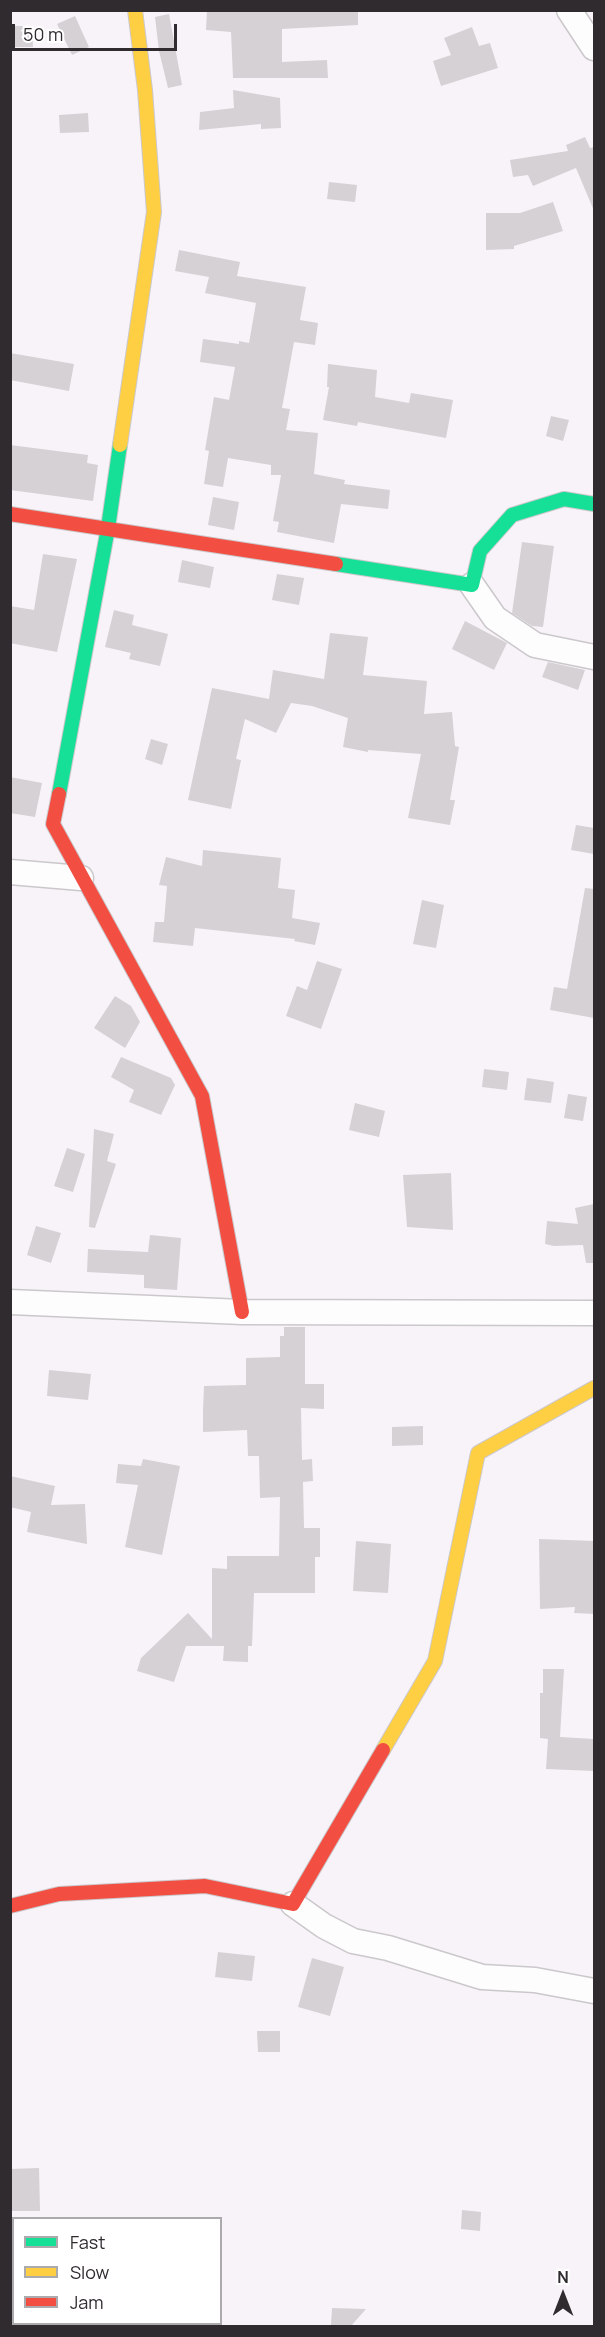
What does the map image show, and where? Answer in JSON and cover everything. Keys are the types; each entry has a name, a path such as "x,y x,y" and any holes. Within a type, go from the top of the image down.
{"street":[{"path":"135,10 145,90 154,212 108,528 53,824 202,1096 242,1312"},
{"path":"569,10 594,48"},
{"path":"472,585 480,551 512,515 564,499 594,504"},
{"path":"10,513 472,585 495,618 535,645 594,657"},
{"path":"10,872 81,878"},
{"path":"10,1302 242,1312 594,1313"},
{"path":"293,1904 435,1661 478,1453 594,1388"},
{"path":"10,1906 59,1894 205,1886 293,1904 324,1926 352,1941 388,1948 482,1977 535,1980 594,1991"}],"building":[{"path":"207,10 358,10 358,25 282,29 282,62 327,60 328,78 233,78 231,32 206,30"},
{"path":"169,14 182,85 168,88 159,51 155,17"},
{"path":"75,16 89,47 72,55 57,24"},
{"path":"11,26 32,26 33,47 12,47"},
{"path":"472,27 479,46 490,43 498,68 441,86 433,61 451,55 444,38"},
{"path":"233,90 280,98 281,128 261,129 261,124 199,130 200,112 234,108"},
{"path":"88,113 89,132 60,133 59,115"},
{"path":"585,137 590,148 594,147 594,211 576,168 533,186 528,175 513,177 510,160 568,151 566,145"},
{"path":"329,182 357,185 355,202 327,199"},
{"path":"553,202 563,231 514,246 514,249 486,250 486,213 520,213"},
{"path":"179,250 240,262 237,276 306,287 300,320 318,323 315,345 294,342 282,408 290,409 286,430 318,433 314,474 345,480 344,484 390,490 388,509 341,504 334,543 277,532 279,522 273,521 281,475 271,475 271,465 228,458 223,487 204,484 209,451 205,450 214,397 229,400 235,367 200,362 203,339 239,344 239,341 249,343 256,303 205,293 209,277 175,271"},
{"path":"10,353 74,364 69,391 10,380"},
{"path":"328,364 377,370 375,397 409,403 411,393 453,400 446,438 358,422 357,426 323,420 329,387 327,387"},
{"path":"551,416 569,420 563,441 546,436"},
{"path":"10,445 88,455 87,463 98,465 93,501 10,490"},
{"path":"213,497 239,502 234,530 208,525"},
{"path":"522,542 554,546 543,627 532,626 512,613"},
{"path":"43,554 77,559 57,652 10,643 10,606 34,610"},
{"path":"182,560 214,567 210,588 178,582"},
{"path":"277,574 304,578 299,605 272,600"},
{"path":"114,610 134,615 132,625 168,634 160,666 129,659 131,653 105,647"},
{"path":"465,621 507,643 494,670 452,649"},
{"path":"330,633 368,637 363,675 427,681 424,714 452,712 455,746 459,747 450,800 455,800 450,825 408,818 421,754 368,750 368,752 343,747 348,718 312,706 291,703 276,733 245,719 236,759 241,760 231,809 188,800 212,688 269,699 273,670 324,679"},
{"path":"548,662 585,670 578,690 542,677"},
{"path":"151,739 168,744 162,765 145,759"},
{"path":"10,777 42,783 35,817 10,813"},
{"path":"576,825 594,828 594,854 571,850"},
{"path":"203,850 281,858 278,888 295,890 292,918 320,923 315,945 294,941 295,939 195,928 193,946 153,942 155,922 164,922 167,886 159,885 166,857 202,866"},
{"path":"585,888 594,889 594,1018 550,1010 554,987 567,989"},
{"path":"422,900 444,905 436,948 413,944"},
{"path":"317,961 342,969 321,1029 286,1016 297,986 307,990"},
{"path":"115,996 131,1006 140,1022 125,1048 94,1028"},
{"path":"121,1057 171,1078 175,1085 161,1115 129,1102 134,1090 111,1077"},
{"path":"484,1069 509,1072 507,1090 482,1087"},
{"path":"527,1078 554,1082 551,1103 524,1100"},
{"path":"568,1094 587,1097 583,1121 564,1118"},
{"path":"355,1103 385,1111 379,1137 349,1130"},
{"path":"94,1129 114,1134 107,1161 116,1164 95,1228 89,1227"},
{"path":"67,1148 85,1154 73,1192 54,1186"},
{"path":"451,1173 453,1230 407,1227 403,1175"},
{"path":"594,1204 594,1263 586,1263 583,1245 545,1244 547,1221 578,1224 575,1208"},
{"path":"36,1226 61,1233 51,1263 27,1255"},
{"path":"150,1235 181,1238 177,1290 144,1288 144,1275 87,1272 88,1249 148,1252"},
{"path":"284,1327 305,1327 305,1384 324,1384 324,1409 301,1408 302,1460 312,1459 313,1481 303,1482 304,1528 320,1528 320,1557 315,1557 315,1593 254,1593 252,1646 248,1646 248,1662 223,1661 224,1646 186,1646 174,1682 137,1671 141,1658 188,1613 212,1639 212,1568 227,1569 227,1556 279,1556 280,1497 260,1498 259,1456 248,1456 247,1430 203,1432 203,1410 204,1386 246,1385 246,1358 280,1357 280,1336 284,1336"},
{"path":"49,1370 91,1374 88,1400 47,1396"},
{"path":"423,1426 423,1445 392,1446 392,1427"},
{"path":"143,1459 180,1466 162,1555 125,1547 138,1485 116,1483 118,1464 141,1466"},
{"path":"10,1476 55,1486 51,1505 85,1504 87,1544 27,1532 31,1512 10,1507"},
{"path":"539,1539 594,1541 594,1614 574,1613 575,1607 540,1609"},
{"path":"356,1541 391,1544 388,1593 353,1591"},
{"path":"543,1669 564,1669 560,1737 594,1739 594,1771 546,1769 548,1739 540,1738 540,1693 543,1693"},
{"path":"218,1952 255,1956 252,1981 215,1977"},
{"path":"312,1958 344,1967 330,2016 298,2007"},
{"path":"257,2031 280,2031 280,2052 258,2052"},
{"path":"39,2168 40,2211 10,2211 10,2169"},
{"path":"462,2210 481,2212 480,2231 461,2229"},
{"path":"332,2308 366,2309 351,2326 331,2325"}],"traffic: fast":[{"path":"59,794 108,528 120,445"},
{"path":"336,564 472,585 480,551 512,515 564,499 594,504"}],"traffic: slow":[{"path":"120,445 154,212 145,90 135,10"},
{"path":"383,1750 435,1661 478,1453 594,1388"}],"traffic: jam":[{"path":"10,514 336,564"},
{"path":"59,794 53,824 202,1096 242,1312"},
{"path":"10,1906 59,1894 205,1886 293,1904 383,1750"}]}
